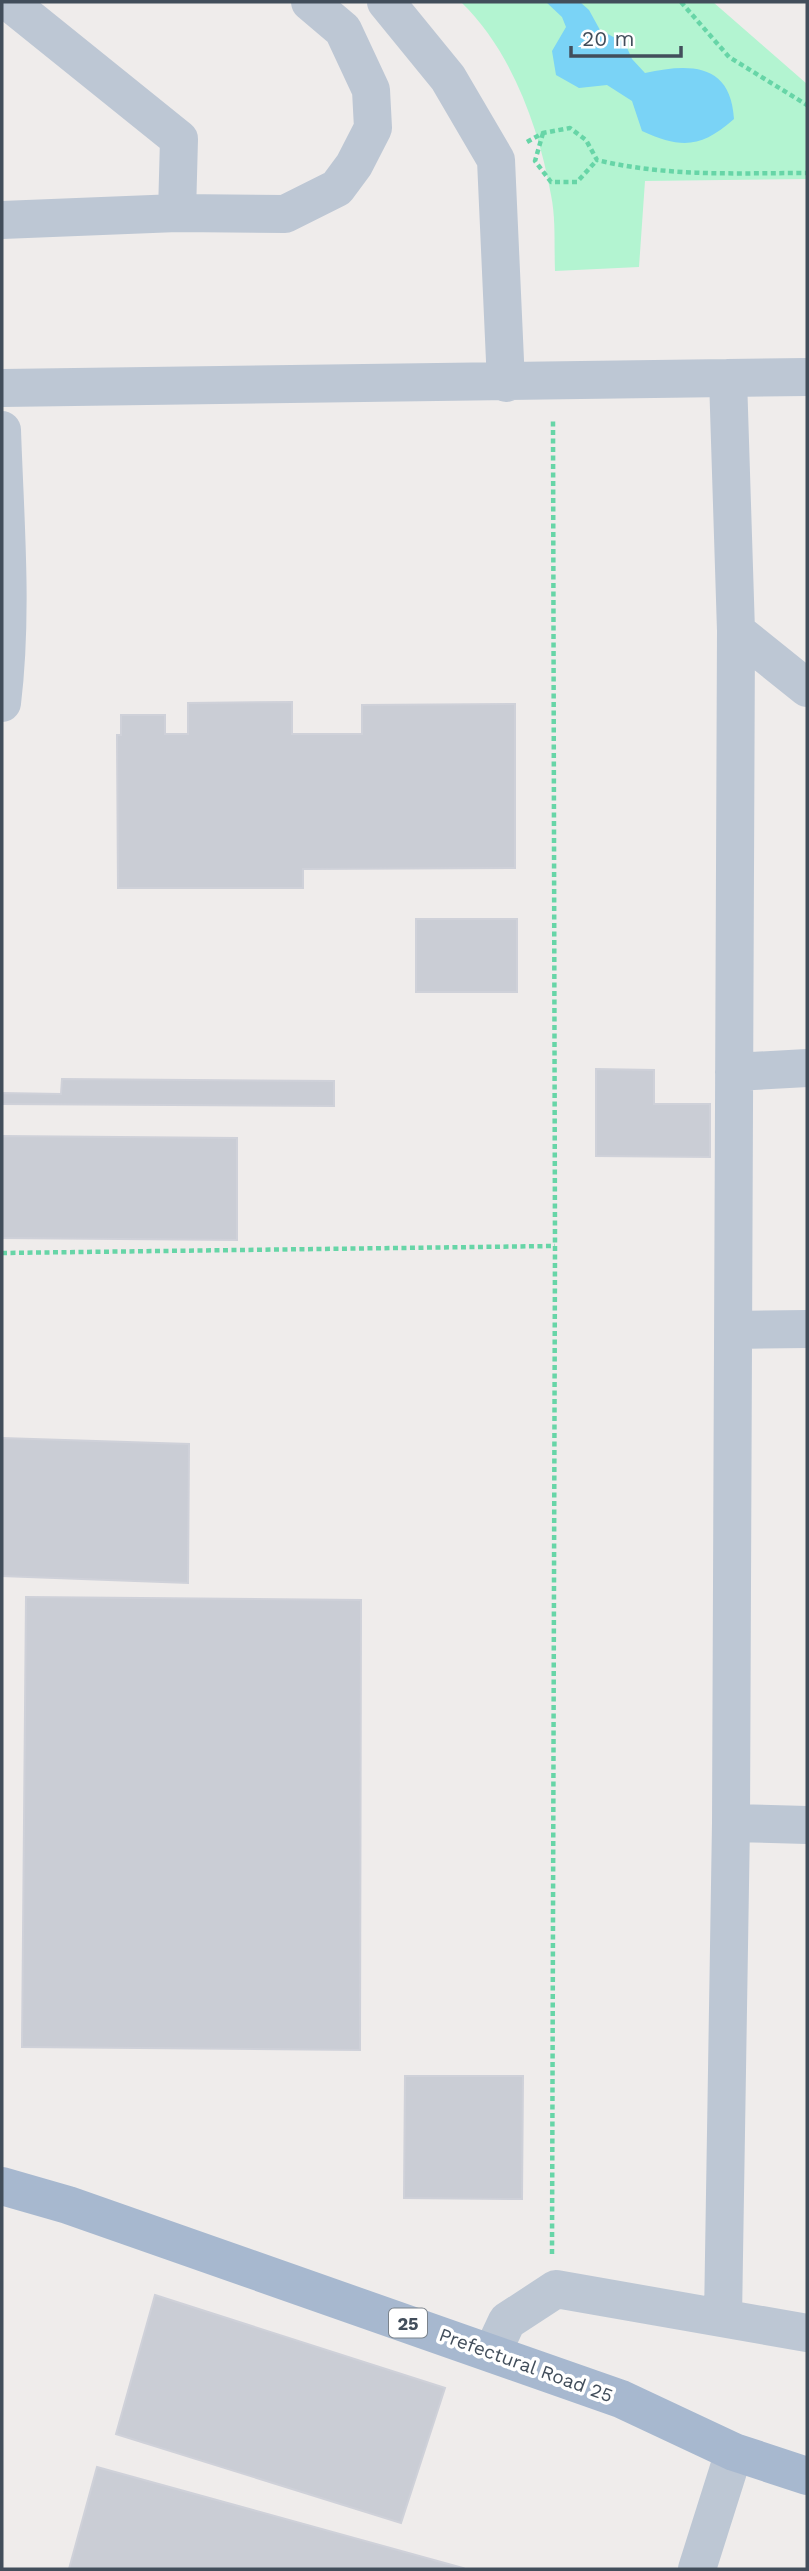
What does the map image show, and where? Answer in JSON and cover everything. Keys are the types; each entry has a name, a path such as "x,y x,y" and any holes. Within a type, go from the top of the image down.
{"main road":[{"name":"Prefectural Road 25","path":"2,2186 68,2205 621,2399 734,2452 807,2476"}],"street":[{"path":"9,2 179,139 177,213"},
{"path":"2,219 177,213 285,214 337,188 355,165 373,128 370,90 344,30 310,2"},
{"path":"386,2 448,79 496,160 506,383"},
{"path":"2,388 554,383 807,377"},
{"path":"723,2318 732,1823 736,631 729,378"},
{"path":"2,430 5,657 2,703"},
{"path":"736,631 807,688"},
{"path":"734,1072 807,1068"},
{"path":"733,1329 807,1329"},
{"path":"732,1823 807,1825"},
{"path":"492,2353 507,2321 556,2289 807,2333"},
{"path":"697,2569 734,2452"}],"path":[{"path":"681,2 729,57 807,105"},
{"path":"496,160 543,133 570,128 586,140 597,160"},
{"path":"543,133 535,161 551,182 577,182 597,160"},
{"path":"597,160 665,173 807,173"},
{"path":"554,383 555,1246 551,2249 556,2289"},
{"path":"2,1253 555,1246"}],"green space":[{"path":"461,2 713,2 807,84 807,179 645,181 639,267 555,271 553,204 546,169 530,117 508,66 479,21"}],"water":[{"path":"546,2 580,2 589,10 600,30 625,43 632,59 645,73 692,68 716,77 725,87 731,101 734,119 711,136 691,143 669,141 642,131 632,101 607,85 579,88 556,75 552,51 566,27 562,17"}],"building":[{"path":"292,702 292,734 362,734 362,705 515,704 515,868 303,869 303,888 118,888 117,735 121,735 121,715 165,715 165,734 188,734 188,703"},
{"path":"416,919 517,919 517,992 416,992"},
{"path":"596,1069 654,1070 654,1104 710,1104 710,1157 596,1156"},
{"path":"62,1079 334,1081 334,1106 2,1104 2,1093 61,1094"},
{"path":"2,1136 237,1138 237,1240 2,1238"},
{"path":"2,1438 189,1444 188,1583 2,1576"},
{"path":"26,1597 361,1600 360,2050 22,2047"},
{"path":"405,2076 523,2076 522,2199 404,2198"},
{"path":"155,2295 445,2388 401,2523 116,2434"},
{"path":"97,2467 463,2568 69,2569"}]}
